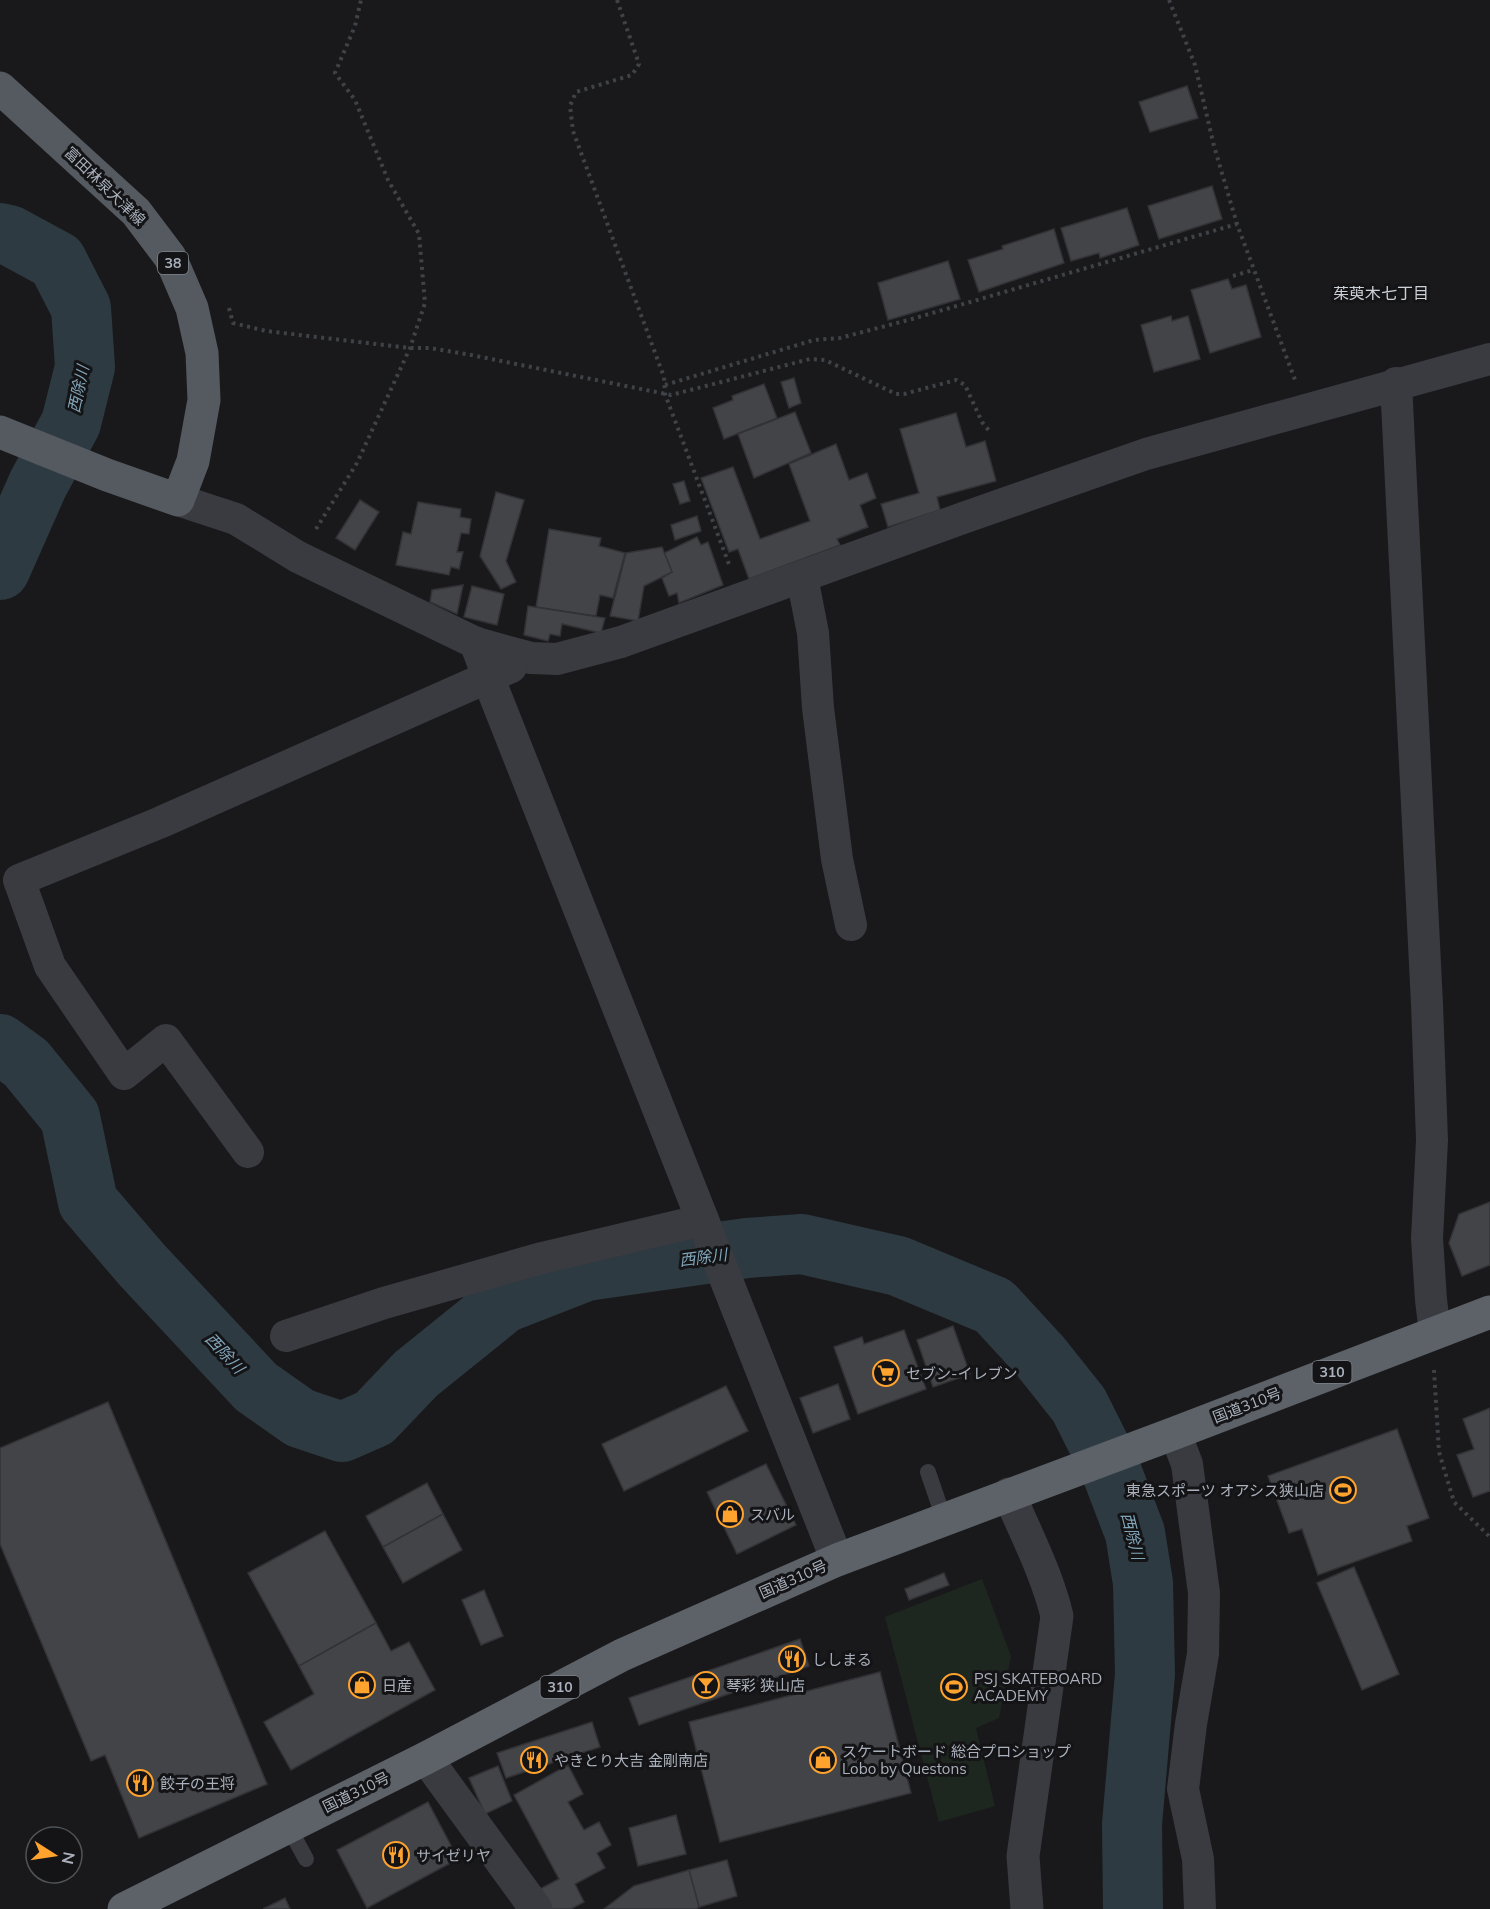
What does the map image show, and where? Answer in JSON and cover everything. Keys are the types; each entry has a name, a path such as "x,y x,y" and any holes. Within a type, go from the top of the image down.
{"highway":[{"name":"国道310号","path":"124,1909 426,1758 622,1655 837,1560 1490,1312"}],"main road":[{"name":"富田林泉大津線","path":"0,88 136,212 170,257 192,308 202,353 204,400 193,461 178,500"},
{"path":"4,433 107,476 178,500"}],"street":[{"path":"178,500 236,519 298,557 476,643 531,658 557,659 621,642 1146,454 1396,383 1490,359"},
{"path":"1396,383 1427,1004 1432,1140 1427,1238 1435,1333"},
{"path":"802,577 813,633 818,708 837,860 851,925"},
{"path":"476,643 837,1560"},
{"path":"248,1152 166,1040 124,1074 50,966 20,880 159,823 531,658"},
{"path":"286,1336 384,1303 542,1258 705,1225"},
{"path":"1167,1436 1187,1464 1203,1593 1203,1654 1183,1790 1198,1858 1200,1909"},
{"path":"1009,1494 1040,1565 1057,1616 1023,1856 1027,1909"},
{"path":"426,1758 536,1909"}],"lane":[{"path":"928,1472 944,1519"},
{"path":"288,1826 306,1859"}],"path":[{"path":"298,557 357,463 410,348 425,303 419,234 388,180 354,100 334,73 355,26 361,0"},
{"path":"617,0 639,64 632,75 576,92 570,106 573,131 664,377 665,394 742,599"},
{"path":"1169,0 1195,65 1214,146 1237,224 1306,408"},
{"path":"665,385 814,340 840,338 912,320 1237,224"},
{"path":"1233,276 1253,270"},
{"path":"410,348 430,348 466,354 671,395 818,358 896,393 903,394 950,381 960,382 965,385 982,422 991,433"},
{"path":"1435,1333 1434,1373 1439,1452 1454,1502 1490,1537"}],"shaded area":[{"name":"PSJ SKATEBOARD ACADEMY","path":"982,1579 1011,1656 999,1718 976,1728 995,1806 939,1822 885,1617"}],"building":[{"path":"1187,86 1198,118 1150,132 1139,102"},
{"path":"1212,186 1222,219 1159,239 1148,206"},
{"path":"1127,208 1139,245 1100,258 1099,253 1071,261 1061,228"},
{"path":"1054,229 1064,263 979,292 968,260"},
{"path":"948,261 960,299 888,320 878,283"},
{"path":"1228,279 1232,289 1246,285 1261,337 1210,353 1191,290"},
{"path":"1171,316 1172,321 1188,316 1200,359 1154,372 1141,325"},
{"path":"794,378 801,403 789,408 781,382"},
{"path":"764,384 777,418 724,439 713,408 733,400 732,396"},
{"path":"795,412 811,453 754,478 738,434"},
{"path":"956,413 966,447 985,441 996,481 937,497 940,510 888,527 881,504 919,493 900,429"},
{"path":"836,444 849,480 867,473 876,498 860,505 868,527 837,539 840,545 749,579 738,549 729,552 701,478 733,467 760,539 810,521 789,464"},
{"path":"684,481 690,501 680,504 673,484"},
{"path":"496,492 524,500 506,561 516,582 501,589 480,556"},
{"path":"360,500 379,512 355,550 336,538"},
{"path":"418,502 461,509 460,517 471,519 469,534 461,533 457,552 463,552 459,569 451,567 449,575 396,565 403,532 411,534"},
{"path":"697,516 701,531 675,540 671,525"},
{"path":"549,529 601,538 599,546 625,553 613,598 600,595 596,616 536,607"},
{"path":"697,537 701,545 708,542 723,585 679,603 677,593 669,596 662,578 672,572 664,553"},
{"path":"662,547 672,572 644,586 638,621 610,616 626,553"},
{"path":"463,585 457,614 430,602 432,590"},
{"path":"472,586 504,594 497,625 464,617"},
{"path":"528,606 605,618 601,633 562,624 560,636 550,634 548,641 524,635"},
{"path":"1490,1202 1490,1265 1462,1276 1449,1243 1459,1214"},
{"path":"953,1326 970,1374 933,1387 917,1340"},
{"path":"904,1330 926,1389 858,1414 834,1347 862,1337 864,1344"},
{"path":"838,1384 850,1419 813,1433 800,1398"},
{"path":"726,1386 748,1431 624,1491 602,1444"},
{"path":"108,1402 267,1784 139,1838 105,1755 91,1761 0,1544 0,1448"},
{"path":"1490,1408 1490,1491 1473,1497 1457,1455 1474,1449 1463,1419"},
{"path":"1397,1429 1429,1518 1407,1526 1412,1541 1318,1575 1302,1529 1289,1533 1268,1476"},
{"path":"766,1464 796,1525 737,1554 707,1492"},
{"path":"427,1483 443,1514 383,1547 366,1516"},
{"path":"443,1514 462,1550 403,1583 383,1547"},
{"path":"325,1531 376,1623 299,1666 248,1573"},
{"path":"1354,1567 1399,1674 1362,1690 1317,1583"},
{"path":"944,1573 949,1585 909,1600 905,1589"},
{"path":"484,1590 503,1636 481,1645 462,1600"},
{"path":"376,1623 391,1651 409,1642 435,1690 291,1770 264,1722 314,1694 299,1666"},
{"path":"800,1639 809,1666 639,1725 629,1698"},
{"path":"880,1672 911,1793 720,1842 689,1722"},
{"path":"592,1722 600,1747 506,1778 497,1753"},
{"path":"568,1765 583,1794 568,1802 584,1830 599,1822 611,1845 597,1853 605,1868 575,1884 584,1902 571,1909 550,1909 540,1889 559,1879 514,1795"},
{"path":"498,1766 512,1801 485,1814 469,1778"},
{"path":"428,1802 458,1859 367,1908 337,1850"},
{"path":"676,1815 686,1854 638,1866 629,1828"},
{"path":"727,1860 737,1896 699,1907 689,1870"},
{"path":"689,1870 699,1907 696,1909 604,1909 634,1886"},
{"path":"285,1898 290,1909 263,1909"}],"waterway":[{"name":"西除川","path":"0,233 9,235 57,261 81,308 85,367 71,423 38,484 0,570"},
{"name":"西除川","path":"0,1044 26,1063 70,1117 88,1202 142,1265 256,1387 300,1418 342,1432 374,1418 416,1374 504,1303 586,1271 747,1248 802,1244 898,1266 994,1306 1040,1356 1079,1405 1109,1465 1135,1533 1143,1583 1145,1674 1132,1824 1133,1909"}],"place":[{"name":"セブン-イレブン","path":"886,1373"},
{"name":"東急スポーツ オアシス狭山店","path":"1343,1490"},
{"name":"スバル","path":"730,1514"},
{"name":"ししまる","path":"792,1659"},
{"name":"日産","path":"362,1685"},
{"name":"琴彩 狭山店","path":"706,1685"},
{"name":"PSJ SKATEBOARD ACADEMY","path":"954,1687"},
{"name":"やきとり大吉 金剛南店","path":"534,1760"},
{"name":"スケートボード 総合プロショップ Lobo by Questons","path":"823,1760"},
{"name":"餃子の王将","path":"140,1783"},
{"name":"サイゼリヤ","path":"396,1855"}],"district":[{"name":"茱萸木七丁目","path":"1381,293"}]}
